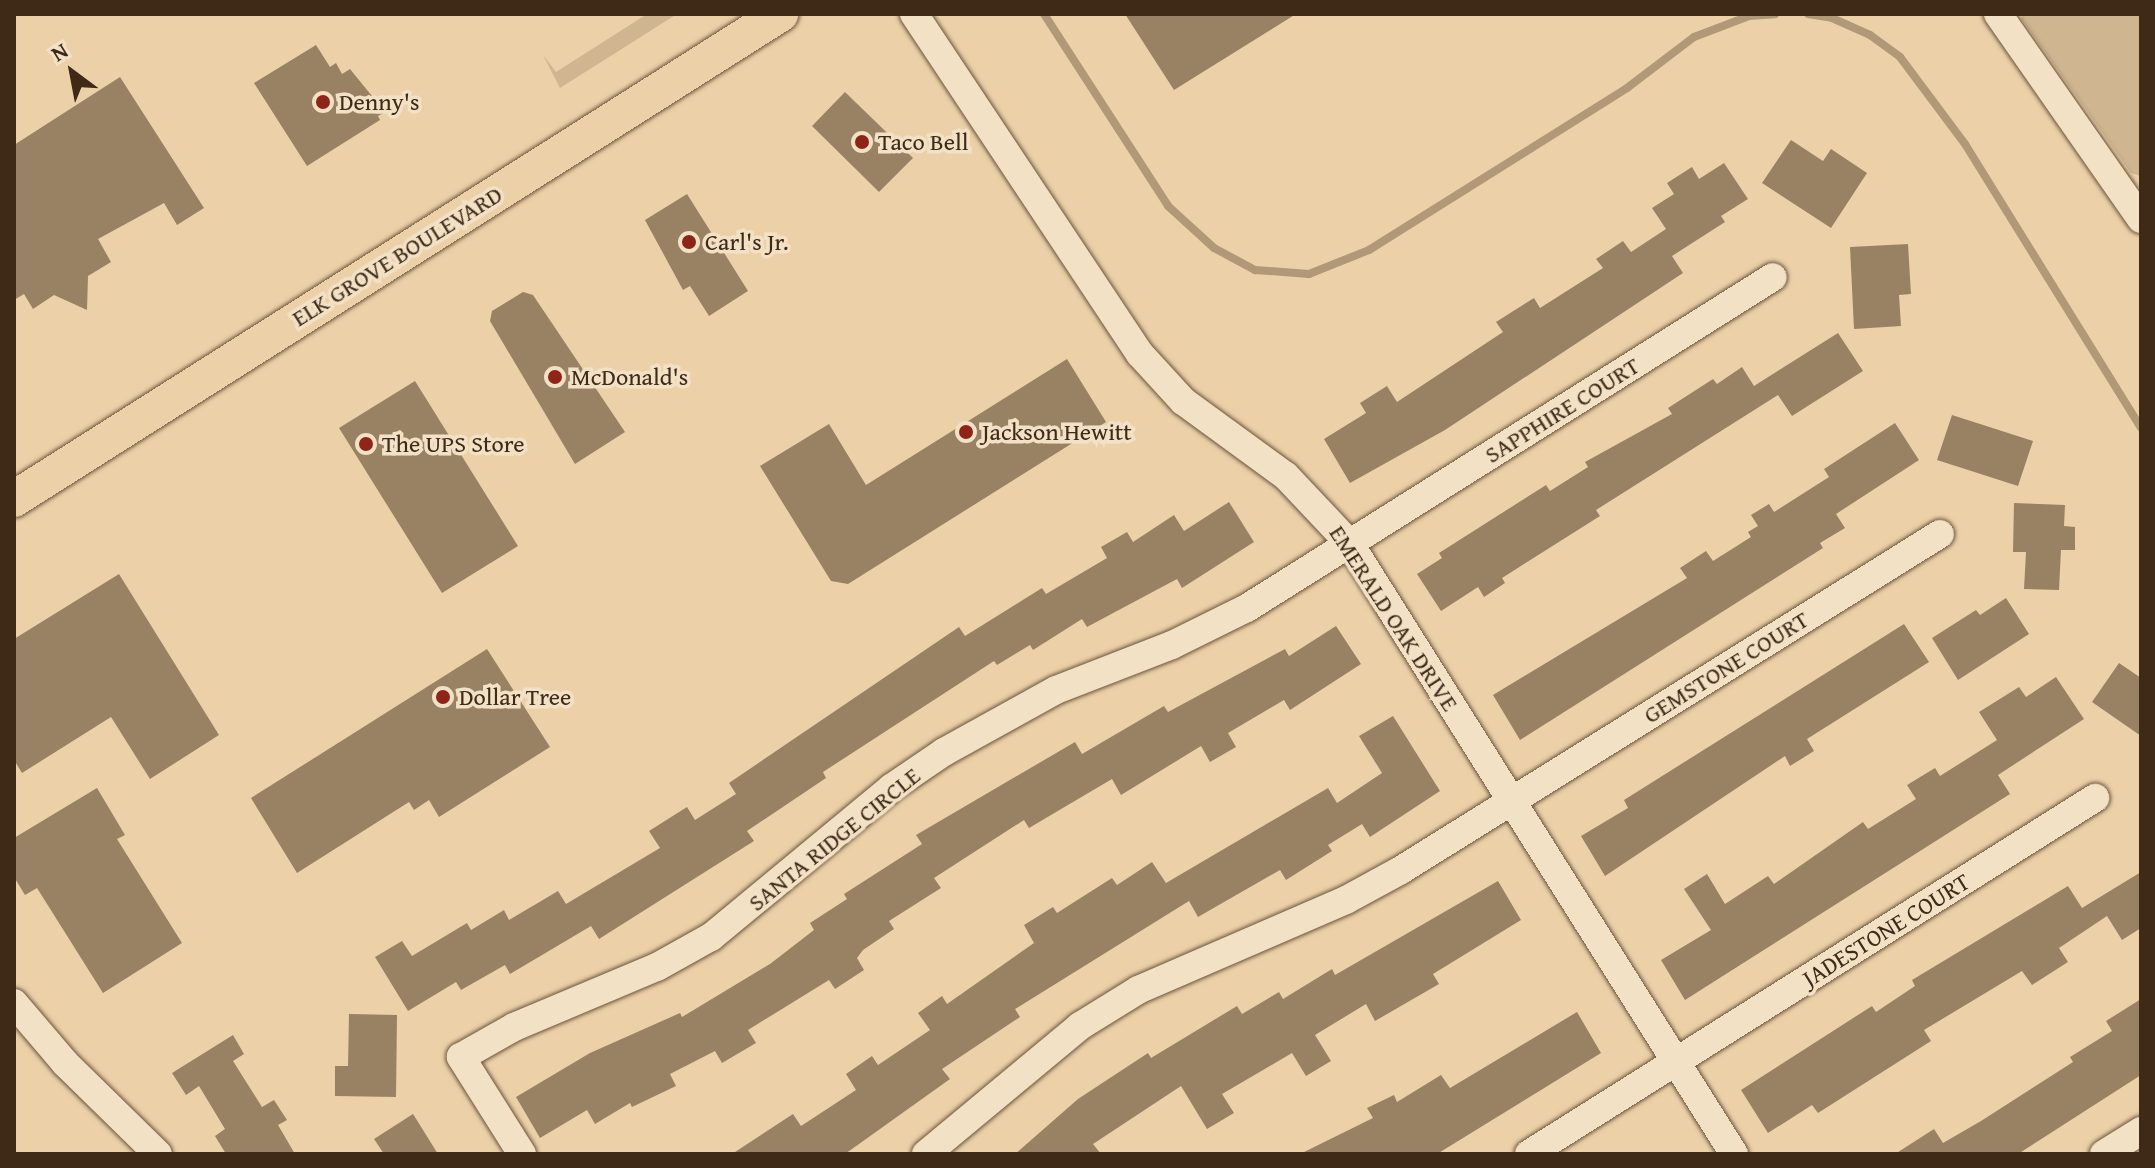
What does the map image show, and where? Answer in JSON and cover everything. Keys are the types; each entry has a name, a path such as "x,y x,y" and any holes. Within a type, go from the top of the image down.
{"main road":[{"name":"ELK GROVE BOULEVARD","path":"14,499 780,14"}],"street":[{"name":"EMERALD OAK DRIVE","path":"914,14 1140,354 1183,401 1286,476 1350,544 1734,1154"},
{"path":"1998,14 2141,219"},
{"name":"SAPPHIRE COURT","path":"1350,544 1773,277"},
{"name":"GEMSTONE COURT","path":"1513,801 1940,534"},
{"name":"SANTA RIDGE CIRCLE","path":"522,1154 461,1057 514,1027 657,967 711,937 891,788 999,719 1223,621 1350,544"},
{"name":"JADESTONE COURT","path":"1529,1154 2095,798"},
{"path":"926,1154 1080,1026 1138,990 1346,900 1513,801"},
{"path":"14,1003 65,1063 158,1154"},
{"path":"2104,1154 2141,1131"}],"shaded area":[{"path":"647,14 677,14 560,88 543,55 556,72"},
{"path":"2024,14 2141,14 2141,176 2131,173 2021,18"}],"building":[{"path":"1125,14 1296,14 1174,90"},
{"name":"Denny's","path":"316,45 330,67 336,63 342,74 350,69 385,112 378,116 380,120 307,166 254,83"},
{"path":"120,77 204,208 177,225 164,203 98,239 111,262 88,276 87,310 54,295 33,309 24,294 14,300 14,145"},
{"name":"Taco Bell","path":"845,92 913,158 879,192 812,126"},
{"path":"1791,140 1823,161 1831,149 1867,173 1831,228 1762,183"},
{"path":"1724,163 1748,199 1721,216 1725,222 1672,256 1683,273 1445,430 1350,483 1324,439 1366,413 1360,403 1387,386 1397,402 1503,332 1496,322 1534,298 1540,308 1603,268 1596,259 1623,241 1631,252 1666,229 1652,208 1674,194 1667,183 1692,167 1699,179"},
{"name":"Carl's Jr.","path":"687,194 748,291 709,316 690,286 683,290 645,220"},
{"path":"1908,244 1911,294 1899,295 1901,326 1854,329 1850,247"},
{"name":"McDonald's","path":"523,292 533,295 625,432 575,464 490,321 492,311"},
{"path":"1838,333 1863,371 1792,416 1778,395 1596,510 1600,516 1502,578 1505,583 1484,597 1478,587 1441,611 1417,574 1442,558 1439,553 1546,485 1550,491 1588,467 1585,462 1672,414 1668,408 1713,379 1717,384 1742,367 1754,386"},
{"path":"1067,359 1106,422 848,584 831,581 760,466 829,424 866,485"},
{"path":"415,381 518,546 442,593 339,428"},
{"path":"1952,415 2033,441 2018,486 1937,460"},
{"path":"1895,423 1919,460 1836,514 1845,528 1820,543 1823,548 1520,740 1493,695 1687,578 1680,568 1706,551 1713,561 1751,537 1748,532 1758,526 1751,515 1769,504 1774,512 1829,477 1824,469"},
{"path":"1229,502 1254,542 1182,588 1177,579 1087,627 1082,619 1033,650 1030,645 997,665 994,661 823,772 826,778 747,831 754,841 599,939 591,926 510,974 505,965 461,990 456,982 408,1011 375,957 402,941 412,956 467,923 471,930 504,910 509,920 558,891 566,904 660,848 649,831 687,807 695,820 736,794 729,783 959,627 965,636 1042,588 1046,594 1107,558 1101,547 1127,532 1133,542 1174,515 1184,531"},
{"path":"2014,503 2065,505 2064,526 2075,527 2075,550 2061,550 2059,590 2024,589 2026,552 2013,552"},
{"path":"119,574 219,735 150,779 111,717 22,773 14,760 14,639"},
{"path":"2006,598 2029,634 1958,680 1932,638 1976,610 1980,615"},
{"path":"1904,624 1929,662 1807,739 1814,751 1790,766 1785,756 1605,876 1581,836 1628,808 1624,800"},
{"path":"1336,626 1361,664 1290,710 1284,700 1228,733 1236,747 1210,762 1201,746 1121,795 1112,779 1029,828 1024,820 934,878 941,888 889,921 894,929 863,950 857,958 864,970 835,989 829,980 748,1030 756,1043 722,1063 715,1051 670,1074 676,1086 632,1107 630,1103 595,1124 587,1110 540,1138 516,1097 590,1053 680,1013 682,1017 770,964 814,930 810,923 847,899 844,894 922,844 916,835 1075,742 1082,754 1164,706 1168,712 1285,649 1289,656"},
{"path":"487,649 550,747 439,817 429,800 414,810 409,802 297,873 251,798"},
{"path":"2119,663 2141,678 2141,736 2092,702"},
{"path":"2056,677 2084,719 1998,775 2010,794 1685,1000 1661,960 1711,930 1684,889 1707,874 1725,904 1768,876 1774,884 1863,822 1868,829 1916,799 1907,785 1935,768 1940,776 1997,740 1979,712 2019,687 2026,697"},
{"path":"1393,716 1440,791 1370,837 1362,824 1328,845 1332,851 1286,880 1280,870 1198,917 1189,901 1015,1009 1020,1017 942,1069 950,1079 845,1154 732,1154 793,1114 801,1126 856,1090 846,1074 872,1056 878,1065 930,1030 918,1013 942,996 947,1004 1034,943 1024,925 1053,907 1057,913 1112,878 1117,885 1152,862 1166,883 1328,788 1337,803 1382,773 1359,736"},
{"path":"97,788 125,835 117,839 182,943 103,993 37,888 25,895 14,877 14,838"},
{"path":"2141,872 2141,928 2122,940 2107,916 2059,948 2068,962 2032,985 2022,971 1924,1030 1931,1041 1818,1113 1812,1105 1768,1133 1741,1090 1872,1006 1876,1012 1915,986 1912,980 2068,886 2082,908"},
{"path":"1498,881 1521,920 1433,974 1439,984 1375,1021 1366,1004 1315,1035 1331,1061 1306,1076 1292,1053 1222,1094 1234,1113 1207,1129 1181,1086 1093,1144 1101,1154 1015,1154 1078,1099 1148,1053 1151,1058 1237,1006 1242,1014 1279,992 1283,999 1332,969 1335,975"},
{"path":"2141,999 2141,1075 2018,1154 1895,1154 1934,1129 1943,1143 1981,1121 2073,1062 2070,1057 2112,1031 2106,1021"},
{"path":"1577,1012 1601,1053 1437,1154 1300,1154 1373,1118 1367,1108 1394,1095 1397,1102 1441,1075 1450,1088"},
{"path":"349,1014 397,1015 396,1097 335,1096 335,1066 348,1066"},
{"path":"233,1035 244,1054 233,1061 262,1107 274,1100 287,1120 278,1125 295,1154 226,1154 215,1136 225,1129 199,1086 186,1095 172,1073"},
{"path":"413,1114 438,1154 384,1154 374,1139"}],"waterway":[{"path":"1044,14 1168,206 1214,248 1255,270 1309,274 1369,250 1627,88 1694,37 1749,16 1775,14"},
{"path":"1808,14 1832,18 1870,35 1900,57 1965,144 2141,428"}],"place":[{"name":"Denny's","path":"323,102"},
{"name":"Taco Bell","path":"862,142"},
{"name":"Carl's Jr.","path":"689,242"},
{"name":"McDonald's","path":"555,377"},
{"name":"Jackson Hewitt","path":"966,432"},
{"name":"The UPS Store","path":"366,444"},
{"name":"Dollar Tree","path":"443,697"}]}
